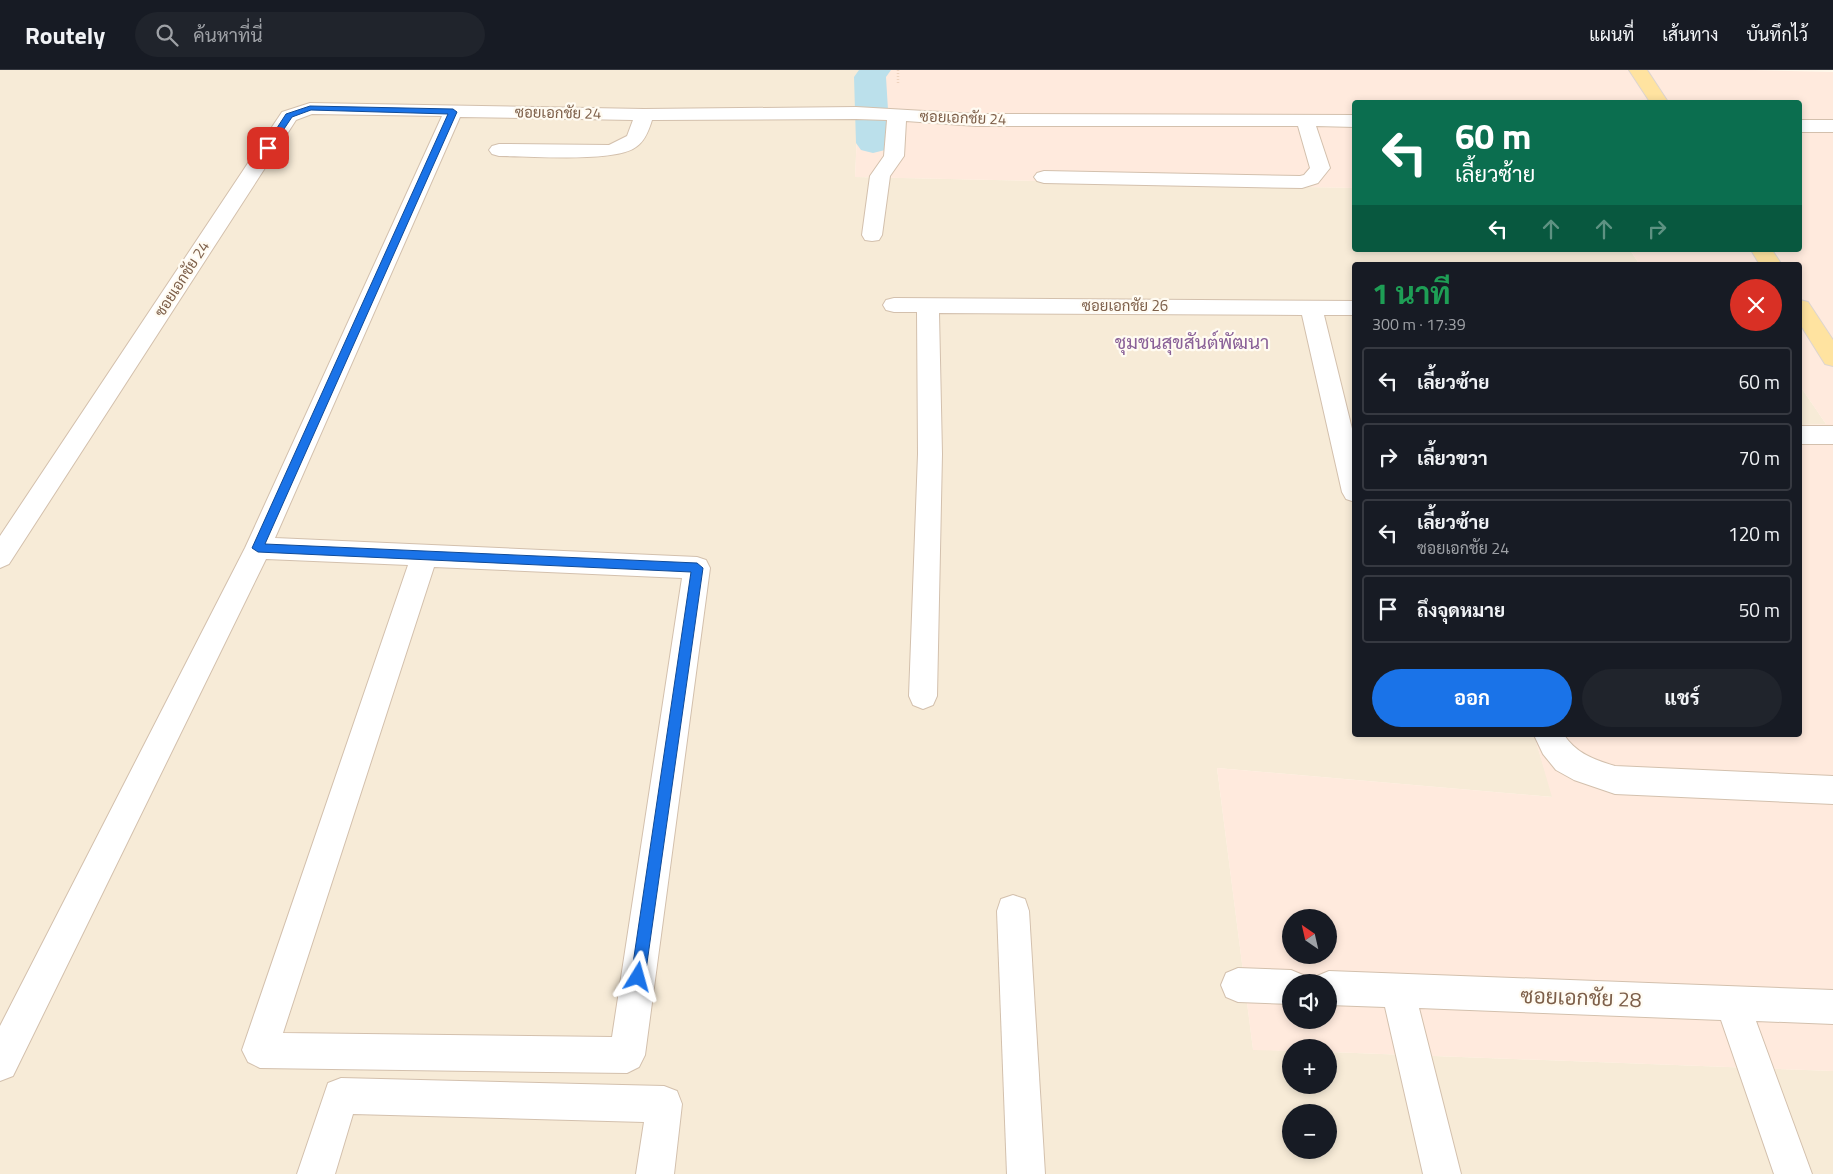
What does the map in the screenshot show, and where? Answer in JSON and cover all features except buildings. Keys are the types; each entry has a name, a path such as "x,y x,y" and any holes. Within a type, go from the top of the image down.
{"main road":[{"path":"1638,70 1658,100"},
{"path":"1802,311 1833,358"}],"street":[{"name":"ซอยเอกชัย 24","path":"0,557 289,116 310,108 644,115 856,113 976,120 1352,120"},
{"path":"0,1064 258,548 453,112"},
{"path":"872,235 880,176 894,156 888,114"},
{"path":"500,150 609,151 620,149 629,144 639,133 644,115"},
{"path":"1044,177 1302,182 1311,179 1320,168 1305,120"},
{"path":"1802,126 1833,126"},
{"name":"ซอยเอกชัย 26","path":"894,305 1352,308"},
{"path":"922,696 930,454 928,305"},
{"path":"1311,307 1352,479"},
{"path":"1802,435 1833,435"},
{"path":"258,548 697,568 627,1055 260,1050 424,556"},
{"path":"1550,737 1553,748 1582,770 1615,780 1833,790"},
{"path":"1013,911 1026,1174"},
{"path":"1238,985 1282,987"},
{"name":"ซอยเอกชัย 28","path":"1337,988 1833,1007"},
{"path":"1398,991 1442,1174"},
{"path":"1732,1003 1792,1174"},
{"path":"316,1174 341,1096 664,1104 655,1174"}],"shaded area":[{"path":"0,70 860,70 855,177 1352,188 1352,252 1631,252 1638,262 1352,262 1352,737 1535,737 1553,797 1217,768 1253,1049 1282,1051 1282,1094 1337,1094 1337,1052 1833,1071 1833,1174 0,1174"},
{"path":"860,70 1750,70 1833,72 1833,1071 1337,1052 1337,1039 1282,1039 1282,1051 1253,1050 1217,768 1552,797 1535,737 1802,737 1802,425 1826,424 1802,389 1802,262 1638,262 1631,252 1802,252 1802,100 1352,100 1352,188 855,177"},
{"path":"1802,389 1826,424 1802,425"}],"waterway":[{"path":"873,143 870,77 875,70"}],"district":[{"name":"ชุมชนสุขสันต์พัฒนา","path":"1192,342"}],"route":[{"path":"268,148 289,116 310,108 453,112 258,548 697,568 638,977"}]}
